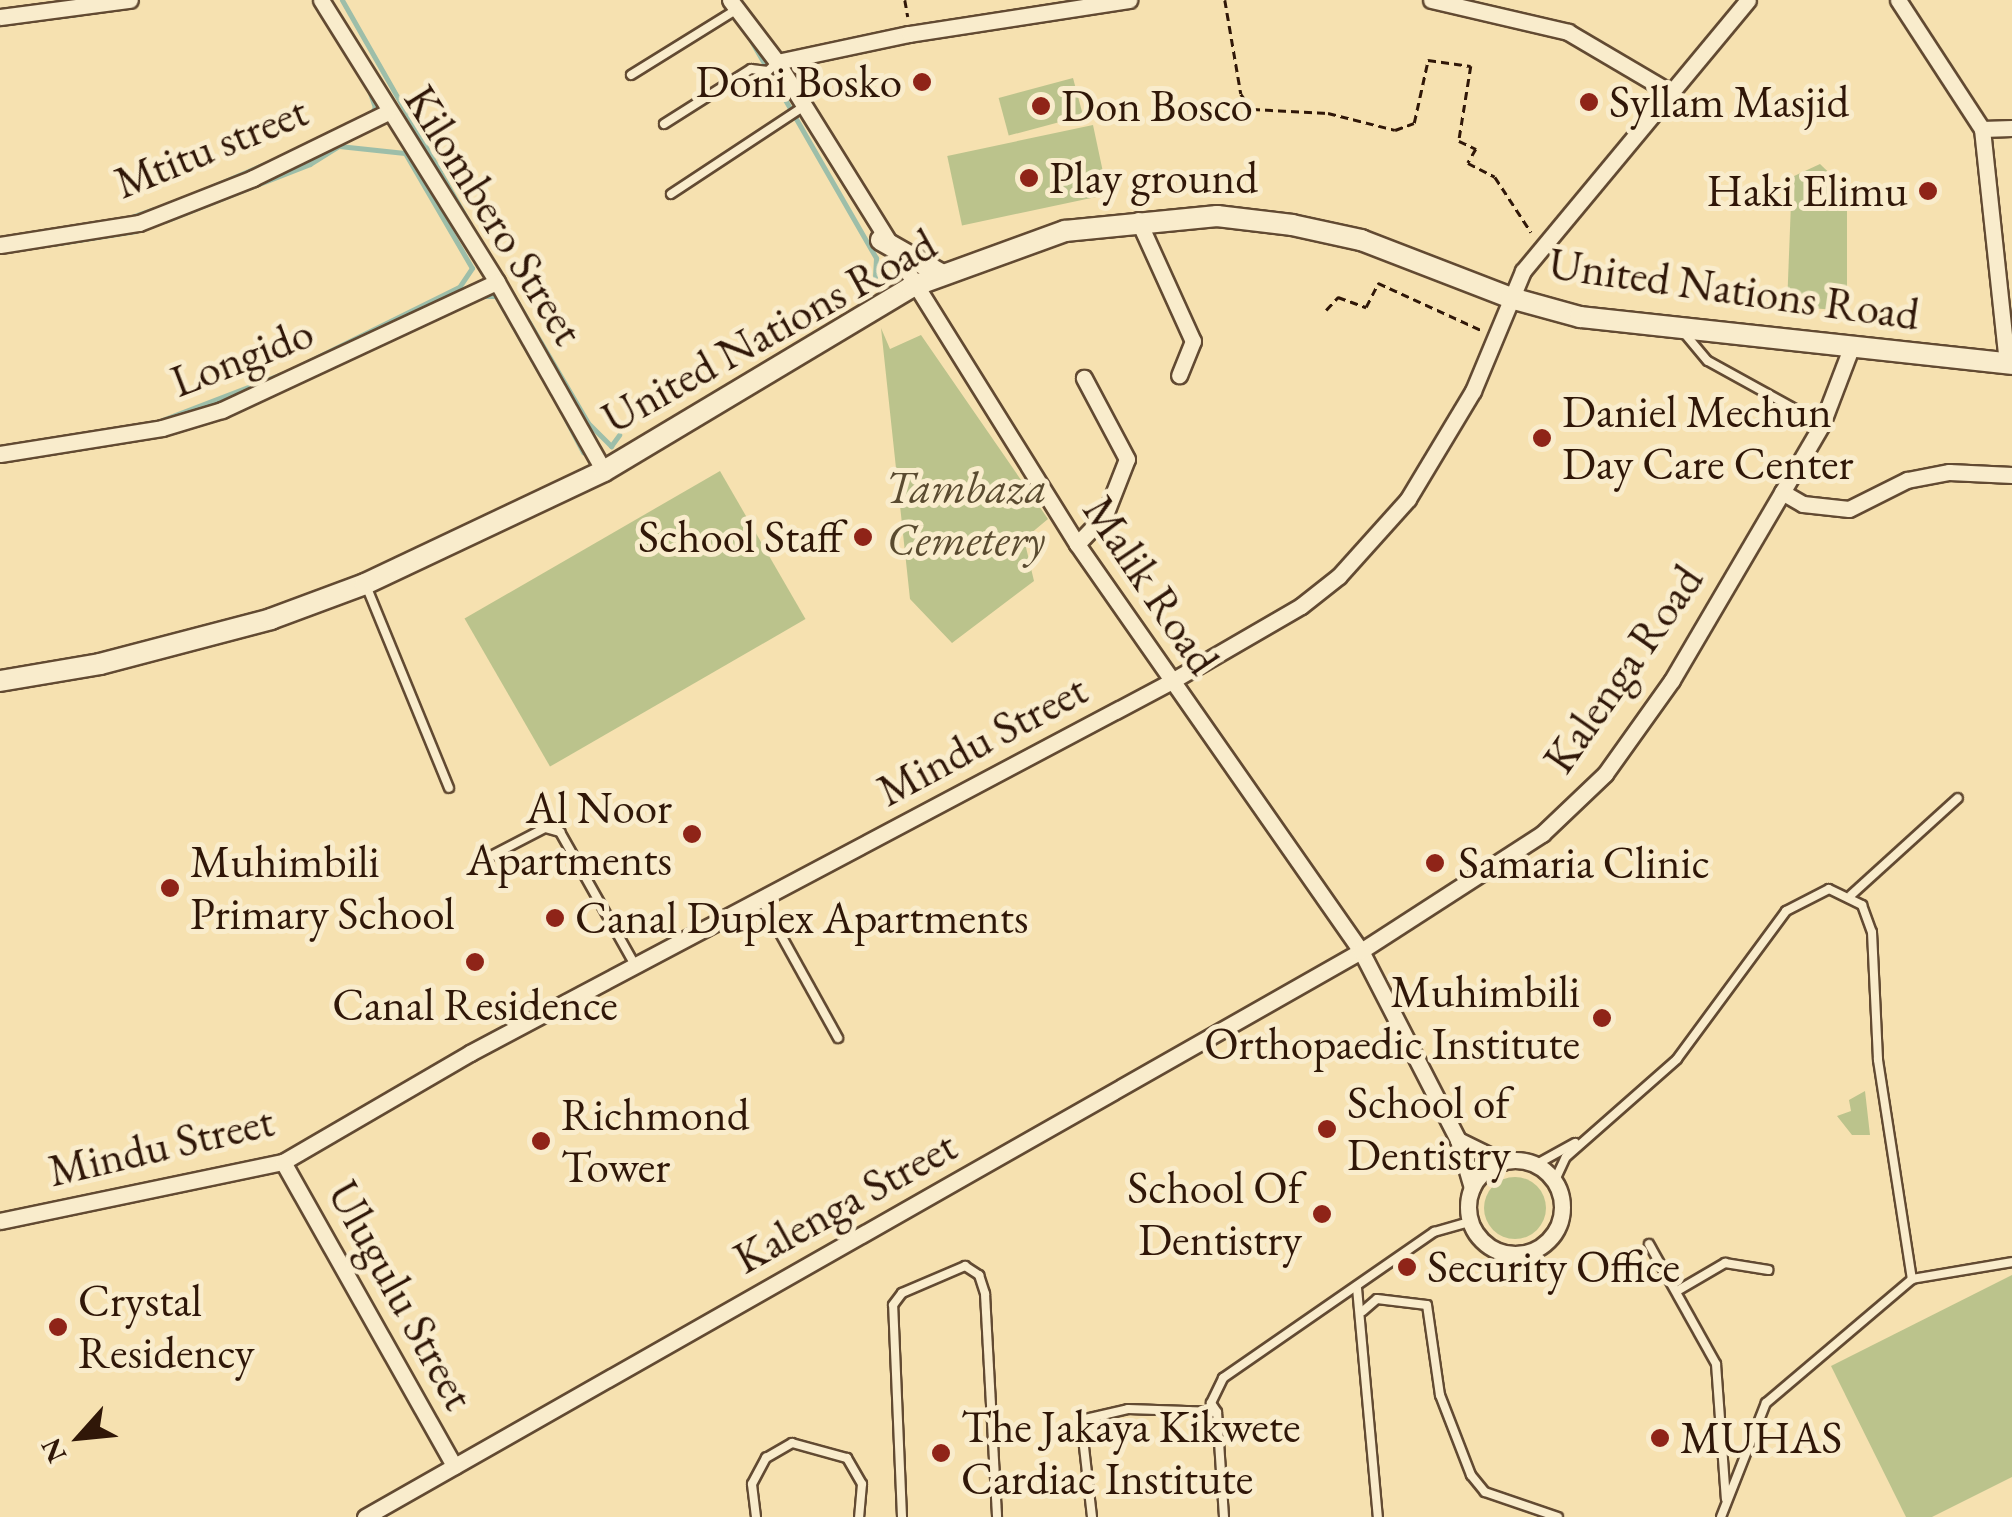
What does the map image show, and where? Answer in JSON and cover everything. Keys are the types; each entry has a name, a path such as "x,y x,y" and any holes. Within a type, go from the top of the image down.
{"street":[{"path":"0,16 130,0"},
{"name":"Kilombero Street","path":"320,0 386,113 497,282 604,471"},
{"path":"777,62 1063,6 1129,0"},
{"path":"1432,0 1568,32 1670,92"},
{"name":"Mindu Street","path":"0,1220 283,1162 635,965 1170,682 1339,576 1408,499 1474,391 1511,298 1544,242 1748,0"},
{"path":"1898,0 1982,129 2010,363"},
{"name":"Malik Road","path":"733,5 777,62 882,240 1077,544 1362,952 1458,1140 1472,1188"},
{"name":"Mtitu street","path":"0,245 139,223 253,178 386,113"},
{"path":"1982,129 2012,128"},
{"name":"United Nations Road","path":"0,681 100,664 271,619 365,584 604,471 911,286 1065,231 1138,220 1217,216 1292,225 1361,240 1511,298 1580,317 1682,331 2010,363"},
{"path":"1138,220 1193,342 1179,375"},
{"path":"882,240 938,274"},
{"name":"Longido","path":"0,454 162,428 222,410 497,282"},
{"name":"Kalenga Road","path":"1362,952 1542,834 1605,774 1672,680 1822,424 1851,348"},
{"path":"1077,544 1105,515 1127,459 1084,378"},
{"path":"1782,492 1803,504 1849,509 1907,480 1950,472 2012,475"},
{"name":"Kalenga Street","path":"365,1517 1362,952"},
{"path":"1458,1140 1502,1162 1535,1165 1561,1198 1558,1226 1527,1253 1486,1245 1470,1222 1472,1188 1502,1162"},
{"name":"Ulugulu Street","path":"283,1162 454,1466"}],"lane":[{"path":"631,75 733,5"},
{"path":"664,124 751,69 768,71 777,62"},
{"path":"671,194 802,107"},
{"path":"1682,331 1708,361 1822,424"},
{"path":"365,584 449,788"},
{"path":"1852,895 1958,798"},
{"path":"489,857 545,828 560,832 635,965"},
{"path":"1561,1198 1559,1167 1584,1138 1677,1060 1786,910 1829,889 1852,895 1872,932 1880,1078 1912,1279"},
{"path":"762,898 838,1038"},
{"path":"1535,1165 1584,1138"},
{"path":"1224,1517 1217,1412 1211,1403 1223,1378 1434,1232 1470,1222"},
{"path":"1649,1244 1716,1364 1726,1503"},
{"path":"1721,1517 1766,1403 1912,1279 2012,1262"},
{"path":"1677,1291 1725,1263 1768,1270"},
{"path":"902,1517 893,1304 902,1293 965,1266 979,1275 985,1294 998,1517"},
{"path":"1357,1288 1363,1311 1378,1517"},
{"path":"1363,1311 1377,1300 1427,1305 1440,1395 1471,1475 1485,1492 1552,1516"},
{"path":"1092,1517 1081,1420 1128,1409 1217,1412"},
{"path":"756,1517 752,1484 766,1458 792,1443 847,1458 862,1484 859,1517"}],"path":[{"path":"1225,0 1241,94 1252,109 1328,113 1394,130 1414,123 1428,60 1472,66 1459,142 1476,149 1468,163 1495,177 1522,225 1544,242"},
{"path":"1326,310 1338,297 1366,307 1378,283 1496,337"}],"green space":[{"name":"Don Bosco","path":"1073,78 1083,116 1009,136 999,98"},
{"name":"Play ground","path":"1093,125 1108,194 962,225 947,156"},
{"path":"1820,164 1847,190 1847,311 1787,306 1792,177"},
{"name":"Tambaza Cemetery","path":"881,328 890,349 921,335 1048,519 1024,539 1034,581 952,643 910,599"},
{"path":"720,471 806,619 550,767 465,618"},
{"path":"1865,1091 1870,1135 1852,1135 1837,1116 1851,1111 1849,1100"},
{"path":"1515,1177 1537,1186 1546,1208 1537,1230 1515,1239 1493,1230 1484,1208 1493,1186"},
{"path":"2012,1275 2012,1477 1932,1517 1906,1517 1831,1366"}],"waterway":[{"path":"342,0 468,221"},
{"path":"55,17 79,14"},
{"path":"749,37 876,258 875,279"},
{"path":"369,90 375,107 370,116"},
{"path":"165,221 310,164 339,146 405,153 472,268 459,287 301,365"},
{"path":"211,187 274,160"},
{"path":"131,217 154,209"},
{"path":"53,244 136,231"},
{"path":"513,295 588,423 611,446 619,435"},
{"path":"478,296 496,296 541,375"},
{"path":"162,420 292,370"},
{"path":"552,393 583,452"}],"place":[{"name":"Doni Bosko","path":"922,82"},
{"name":"Syllam Masjid","path":"1589,102"},
{"name":"Don Bosco","path":"1041,106"},
{"name":"Play ground","path":"1029,178"},
{"name":"Haki Elimu","path":"1928,191"},
{"name":"Daniel Mechun Day Care Center","path":"1542,438"},
{"name":"School Staff","path":"863,537"},
{"name":"Al Noor Apartments","path":"692,834"},
{"name":"Samaria Clinic","path":"1435,863"},
{"name":"Muhimbili Primary School","path":"170,888"},
{"name":"Canal Duplex Apartments","path":"555,918"},
{"name":"Canal Residence","path":"475,962"},
{"name":"Muhimbili Orthopaedic Institute","path":"1602,1018"},
{"name":"School of Dentistry","path":"1327,1129"},
{"name":"Richmond Tower","path":"541,1141"},
{"name":"School Of Dentistry","path":"1322,1214"},
{"name":"Security Office","path":"1407,1267"},
{"name":"Crystal Residency","path":"58,1327"},
{"name":"MUHAS","path":"1660,1438"},
{"name":"The Jakaya Kikwete Cardiac Institute","path":"941,1453"}]}
